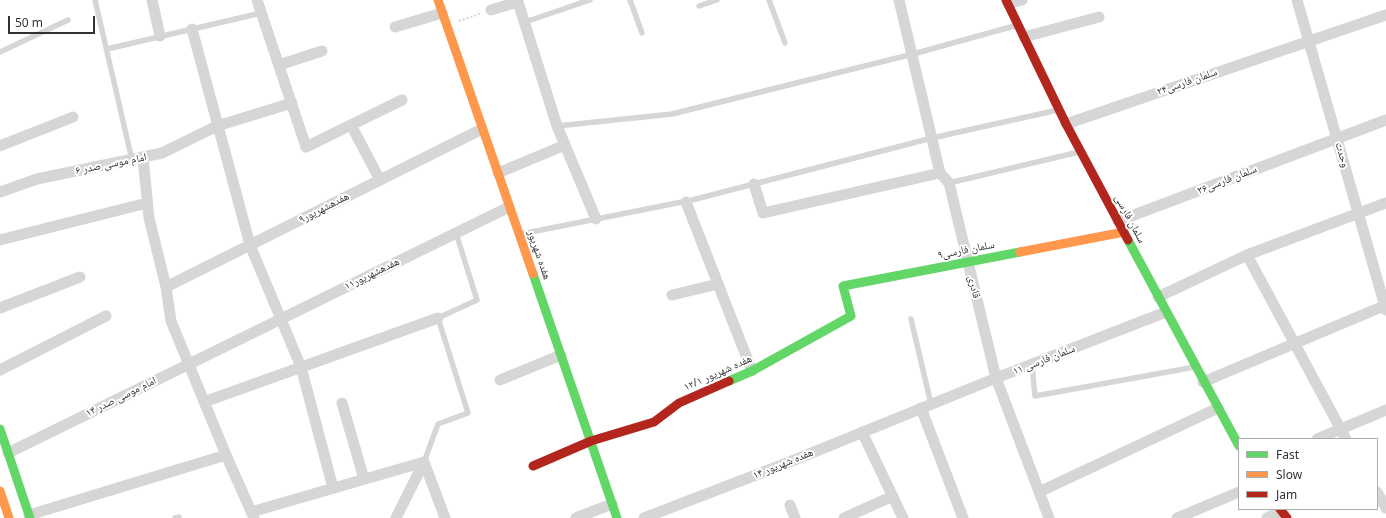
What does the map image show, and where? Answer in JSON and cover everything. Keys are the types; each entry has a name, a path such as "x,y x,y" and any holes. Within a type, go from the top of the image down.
{"street":[{"path":"152,0 160,36"},
{"path":"257,0 306,148 402,100"},
{"name":"هفده شهریور","path":"438,0 617,518"},
{"path":"900,0 940,173 949,182"},
{"path":"1007,2 1022,0"},
{"name":"وحدت","path":"1297,0 1386,307"},
{"path":"490,10 518,2 557,126 596,219"},
{"name":"سلمان فارسی","path":"1007,2 1066,124 1238,444"},
{"path":"395,27 442,13"},
{"name":"سلمان فارسی۲۴","path":"1066,124 1386,15"},
{"path":"1024,37 1099,17"},
{"path":"192,29 250,246 300,368 332,488"},
{"path":"279,65 322,51"},
{"name":"امام موسی صدر ۶","path":"0,192 37,179 162,153 217,126 292,103"},
{"path":"0,146 73,117"},
{"name":"سلمان فارسی۲۶","path":"1118,221 1386,120"},
{"path":"351,125 380,180"},
{"name":"هفدهشهریور۹","path":"166,288 482,129"},
{"path":"498,173 565,145"},
{"path":"138,159 148,203 149,218 166,288 171,321 226,456 252,515 332,488 424,462"},
{"path":"754,184 763,214 940,173"},
{"name":"قادری","path":"949,182 996,378 1049,518"},
{"path":"686,202 752,371"},
{"path":"0,240 148,203"},
{"path":"1158,296 1247,255 1386,203"},
{"name":"هفدهشهریور۱۱","path":"234,341 509,207"},
{"name":"سلمان فارسی۹","path":"852,316 843,286 1124,232"},
{"path":"1247,255 1343,434"},
{"path":"0,308 80,277"},
{"path":"672,295 718,284"},
{"path":"1204,382 1386,307"},
{"name":"سلمان فارسی ۱۱","path":"926,406 1166,312"},
{"path":"0,370 106,316"},
{"name":"هفده شهریور ۱۲/۱","path":"533,466 591,441 654,422 679,403 752,371 852,316"},
{"path":"204,402 438,318"},
{"name":"امام موسی صدر ۱۴","path":"8,453 234,341"},
{"path":"500,380 561,355"},
{"path":"342,403 364,479"},
{"path":"926,406 963,518"},
{"name":"هفده شهریور ۱۴","path":"644,518 926,406"},
{"path":"1039,492 1218,408"},
{"path":"1322,438 1343,434 1386,410"},
{"path":"0,429 30,516 226,456"},
{"path":"862,432 903,518"},
{"path":"396,518 424,462"},
{"path":"424,462 445,518"},
{"path":"0,491 9,518"},
{"path":"1177,518 1238,492"},
{"path":"1378,494 1386,508"},
{"path":"844,518 893,496"},
{"path":"576,518 612,504"},
{"path":"790,504 795,518"},
{"path":"1267,518 1283,513"}],"lane":[{"path":"95,0 107,49 138,159"},
{"path":"525,22 590,0"},
{"path":"630,0 642,33"},
{"path":"699,6 718,0"},
{"path":"769,0 785,43"},
{"path":"107,49 261,13"},
{"path":"0,52 68,20"},
{"path":"557,126 672,114 913,54 1018,25"},
{"path":"519,235 686,202 932,138 1059,110"},
{"path":"949,182 1081,152"},
{"path":"424,462 438,424 468,413 438,318 477,300 456,233"},
{"path":"911,319 926,406"},
{"path":"1032,364 1035,396 1196,367"}],"path":[{"path":"446,25 490,10"}],"traffic: fast":[{"path":"1128,240 1238,444"},
{"path":"729,381 752,371 851,316 843,286 1020,252"},
{"path":"533,274 617,518"},
{"path":"0,429 30,518"}],"traffic: slow":[{"path":"438,0 533,274"},
{"path":"1020,252 1124,232"},
{"path":"0,491 9,518"}],"traffic: jam":[{"path":"1006,0 1066,124 1128,240"},
{"path":"533,466 591,441 654,422 679,403 729,381"},
{"path":"1281,510 1287,518"}]}
